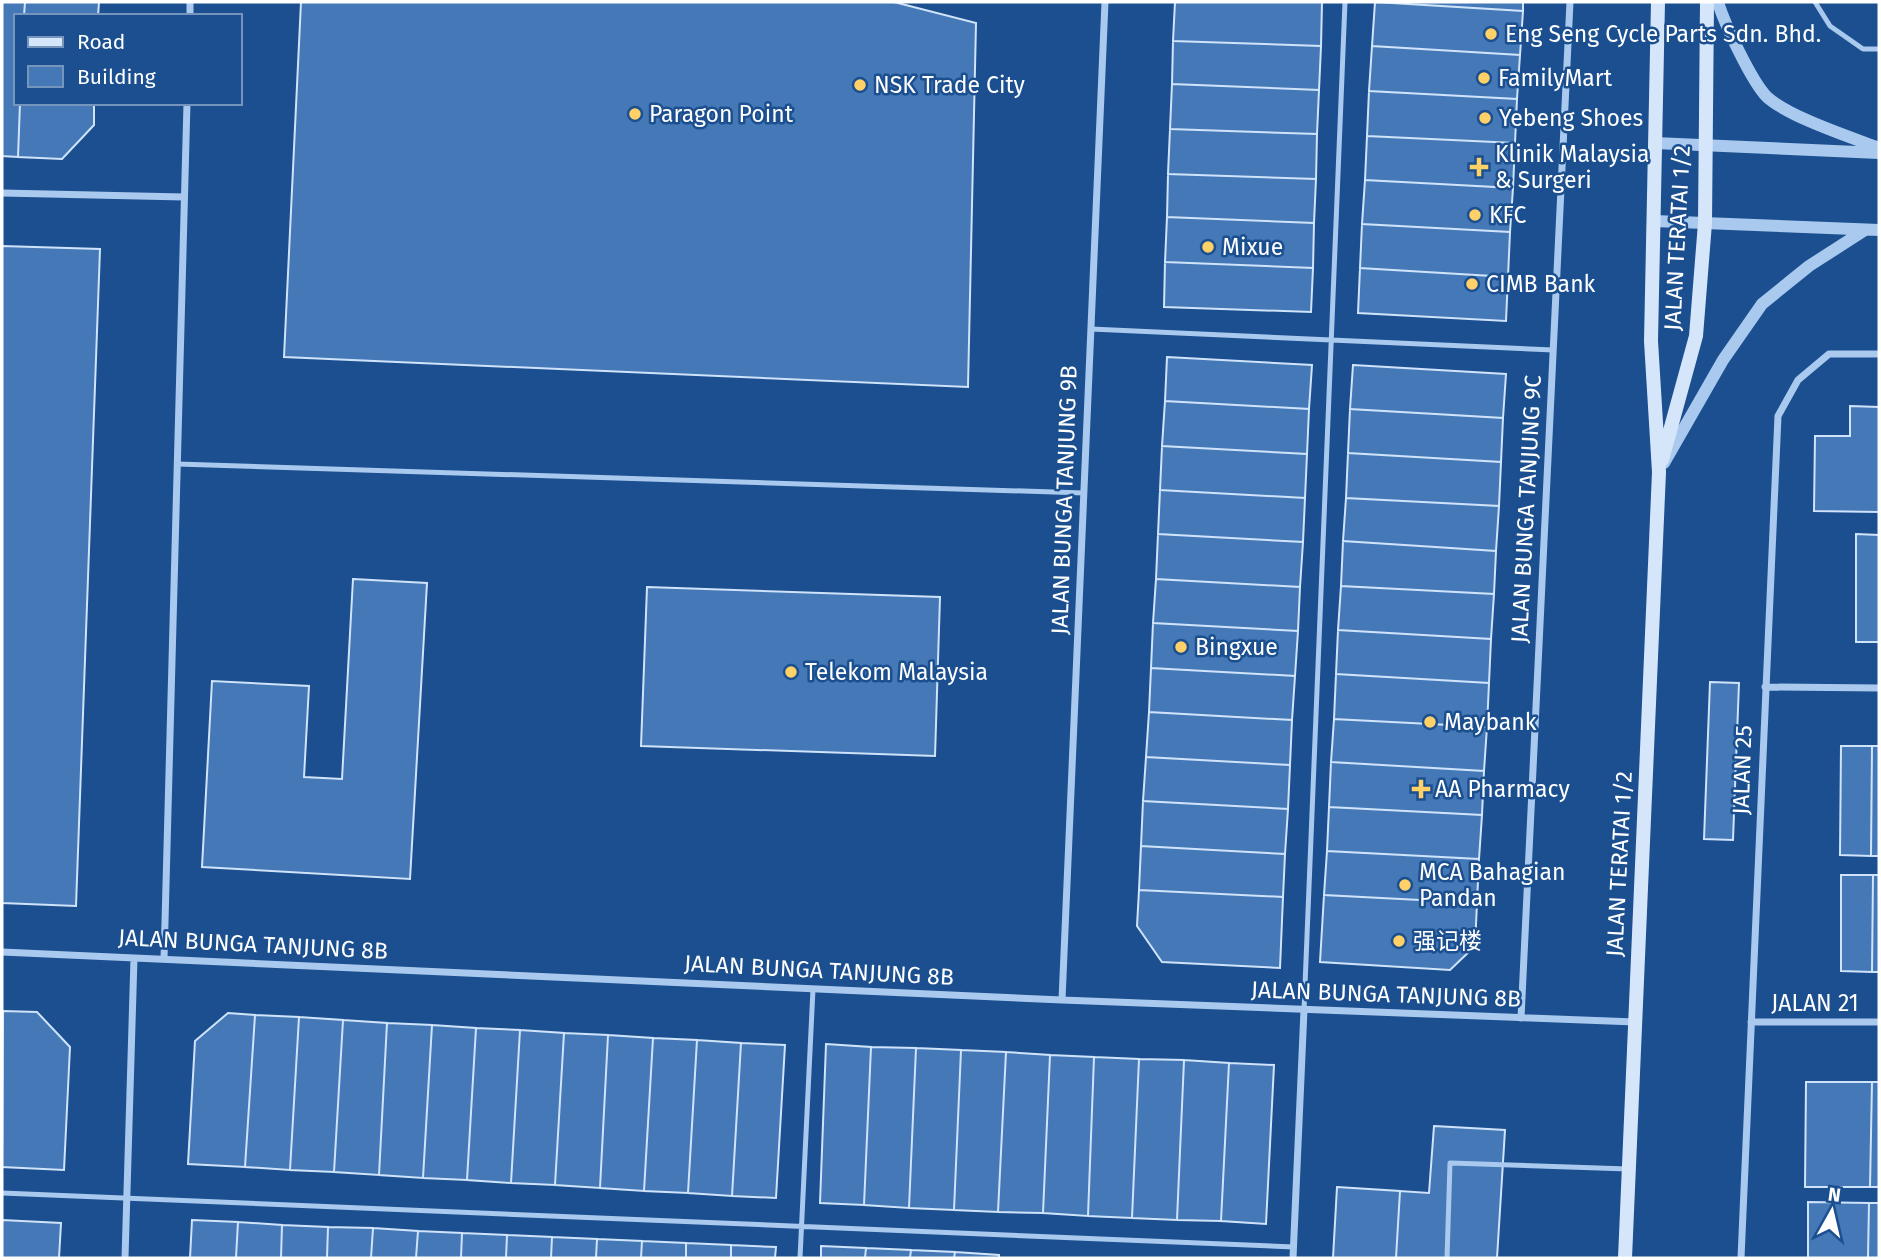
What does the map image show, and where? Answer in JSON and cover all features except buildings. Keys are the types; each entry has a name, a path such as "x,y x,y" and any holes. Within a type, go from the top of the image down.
{"main road":[{"name":"JALAN TERATAI 1/2","path":"1625,1258 1659,472 1651,341 1658,2"},
{"name":"JALAN TERATAI 1/2","path":"1659,472 1696,336 1705,223 1707,2"}],"street":[{"name":"JALAN BUNGA TANJUNG 9B","path":"1062,1000 1105,2"},
{"name":"JALAN BUNGA TANJUNG 9C","path":"1521,1018 1570,2"},
{"path":"1718,2 1723,20 1767,96 1799,116 1879,151"},
{"path":"164,959 187,105"},
{"path":"1655,142 1879,151"},
{"path":"2,193 184,197"},
{"path":"1654,221 1879,230"},
{"path":"1659,472 1723,360 1762,304 1810,266 1865,230"},
{"name":"JALAN 25","path":"1741,1258 1778,416 1798,380 1829,354 1879,354"},
{"path":"1765,687 1879,688"},
{"name":"JALAN BUNGA TANJUNG 8B","path":"2,952 1062,1000 1635,1022"},
{"path":"125,1258 134,958"},
{"path":"1293,1258 1304,1010"},
{"name":"JALAN 21","path":"1751,1022 1879,1022"}],"lane":[{"path":"1304,1010 1345,2"},
{"path":"1815,2 1830,26 1863,49 1879,49"},
{"path":"1091,329 1553,350"},
{"path":"177,464 1084,493"},
{"path":"800,1258 813,989"},
{"path":"1447,1258 1450,1163 1628,1169"},
{"path":"2,1193 1294,1247"}],"place":[{"name":"Eng Seng Cycle Parts Sdn. Bhd.","path":"1491,34"},
{"name":"FamilyMart","path":"1484,78"},
{"name":"NSK Trade City","path":"860,85"},
{"name":"Paragon Point","path":"635,114"},
{"name":"Yebeng Shoes","path":"1485,118"},
{"name":"Klinik Malaysia & Surgeri","path":"1479,167"},
{"name":"KFC","path":"1475,215"},
{"name":"Mixue","path":"1208,247"},
{"name":"CIMB Bank","path":"1472,284"},
{"name":"Bingxue","path":"1181,647"},
{"name":"Telekom Malaysia","path":"791,672"},
{"name":"Maybank","path":"1430,722"},
{"name":"AA Pharmacy","path":"1421,789"},
{"name":"MCA Bahagian Pandan","path":"1405,885"},
{"name":"强记楼","path":"1399,941"}]}
